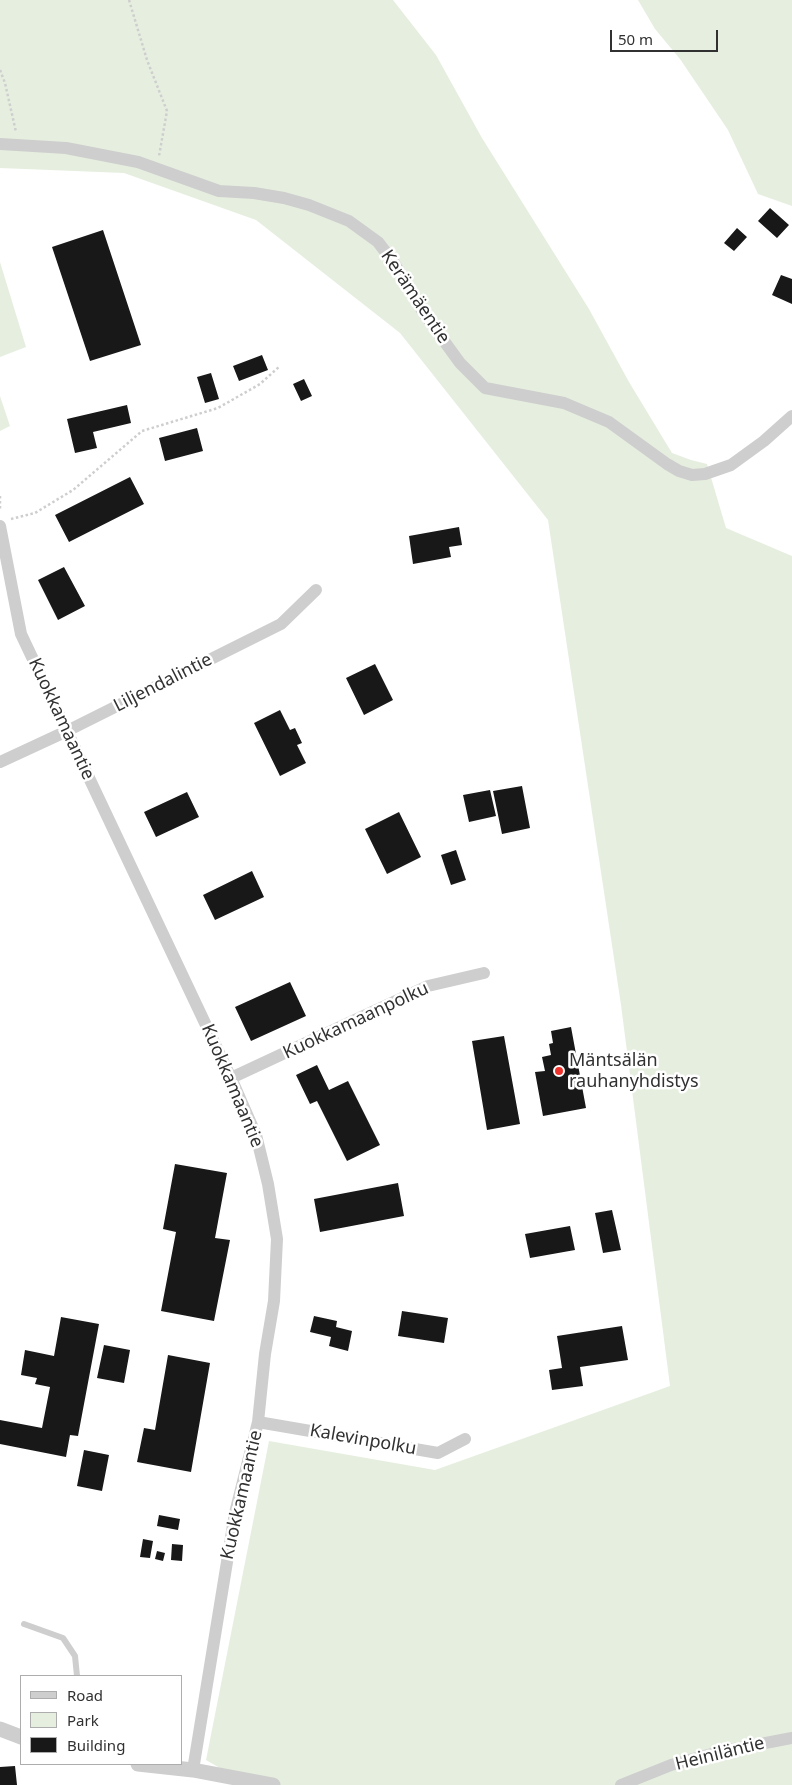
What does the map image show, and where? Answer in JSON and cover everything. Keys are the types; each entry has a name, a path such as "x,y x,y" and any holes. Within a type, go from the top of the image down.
{"street":[{"name":"Kerämäentie","path":"0,144 66,148 138,162 219,191 254,193 284,198 309,204 349,221 378,242 394,263 423,312 460,363 485,388 564,403 609,422 679,471 692,475 705,474 731,465 764,441 792,416"},
{"name":"Kuokkamaantie","path":"4,523 20,634 231,1078 256,1135 268,1184 278,1239 274,1300 265,1354 258,1422 235,1512 194,1770"},
{"name":"Liljendalintie","path":"0,762 281,624 316,590"},
{"name":"Kuokkamaanpolku","path":"231,1078 428,986 484,973"},
{"name":"Kalevinpolku","path":"258,1422 438,1453 465,1440"},
{"path":"0,1729 20,1737"},
{"name":"Heiniläntie","path":"621,1785 671,1765 718,1752 792,1738"},
{"path":"147,1765 194,1770 273,1785"}],"lane":[{"path":"24,1624 63,1638 75,1656 77,1675"}],"path":[{"path":"129,0 147,60 167,111 163,140 156,168"},
{"path":"0,70 5,83 19,145"},
{"path":"4,523 35,513 73,490 142,431 218,408 260,384 280,366"},
{"path":"0,496 0,510"}],"green space":[{"path":"0,0 393,0 436,55 482,138 589,309 629,382 672,453 707,464 726,528 792,556 792,1785 249,1785 206,1760 269,1441 435,1470 670,1386 621,1005 548,520 400,333 256,220 124,173 0,168"},
{"path":"638,0 792,0 792,206 758,194 728,130 680,59 655,29"},
{"path":"0,262 26,347 0,357"},
{"path":"0,396 10,426 0,431"}],"building":[{"path":"770,208 789,225 777,238 758,221"},
{"path":"737,228 747,237 734,251 724,243"},
{"path":"103,230 141,345 90,361 52,247"},
{"path":"781,275 792,279 792,304 772,295"},
{"path":"262,355 268,370 239,381 233,366"},
{"path":"211,373 219,399 205,403 197,377"},
{"path":"304,379 312,396 301,401 293,384"},
{"path":"127,405 131,423 93,432 97,448 75,453 67,419"},
{"path":"197,428 203,451 165,461 159,438"},
{"path":"130,477 144,504 69,542 55,515"},
{"path":"459,527 462,545 449,547 451,557 413,564 409,536"},
{"path":"64,567 85,606 58,620 38,580"},
{"path":"375,664 393,700 364,715 346,678"},
{"path":"280,710 290,730 295,728 302,743 297,745 306,763 280,776 254,723"},
{"path":"522,786 530,828 502,834 493,791"},
{"path":"490,790 496,816 469,822 463,795"},
{"path":"187,792 199,817 156,837 144,812"},
{"path":"399,812 421,857 387,874 365,829"},
{"path":"456,850 466,880 451,885 441,855"},
{"path":"252,871 264,897 215,920 203,895"},
{"path":"290,982 306,1016 251,1041 235,1007"},
{"name":"Mäntsälän rauhanyhdistys","path":"571,1027 586,1108 543,1116 535,1072 545,1071 542,1057 551,1055 549,1044 553,1043 551,1031"},
{"path":"504,1036 520,1124 487,1130 472,1041"},
{"path":"317,1065 329,1090 348,1081 380,1145 347,1161 317,1101 310,1104 296,1075"},
{"path":"175,1164 227,1173 215,1238 230,1240 214,1321 161,1311 176,1232 163,1229"},
{"path":"398,1183 404,1216 320,1232 314,1199"},
{"path":"612,1210 621,1250 603,1253 595,1213"},
{"path":"570,1226 575,1250 530,1258 525,1234"},
{"path":"402,1311 448,1318 444,1343 398,1336"},
{"path":"314,1316 337,1321 336,1327 352,1331 348,1351 329,1346 331,1337 310,1332"},
{"path":"61,1317 99,1324 78,1436 70,1435 66,1457 0,1444 0,1420 42,1428 50,1387 35,1384 37,1378 21,1375 25,1350 54,1356"},
{"path":"622,1326 628,1360 580,1367 583,1386 552,1390 549,1370 562,1368 557,1336"},
{"path":"104,1345 130,1350 124,1383 97,1378"},
{"path":"168,1355 210,1363 191,1472 137,1462 144,1428 155,1430"},
{"path":"84,1450 109,1455 102,1491 77,1486"},
{"path":"159,1515 180,1519 178,1530 157,1526"},
{"path":"143,1539 153,1541 150,1558 140,1557"},
{"path":"172,1544 183,1545 182,1561 171,1560"},
{"path":"157,1551 165,1553 163,1561 155,1559"},
{"path":"15,1766 17,1785 0,1785 0,1767"}],"place":[{"name":"Mäntsälän rauhanyhdistys","path":"559,1071"}]}
